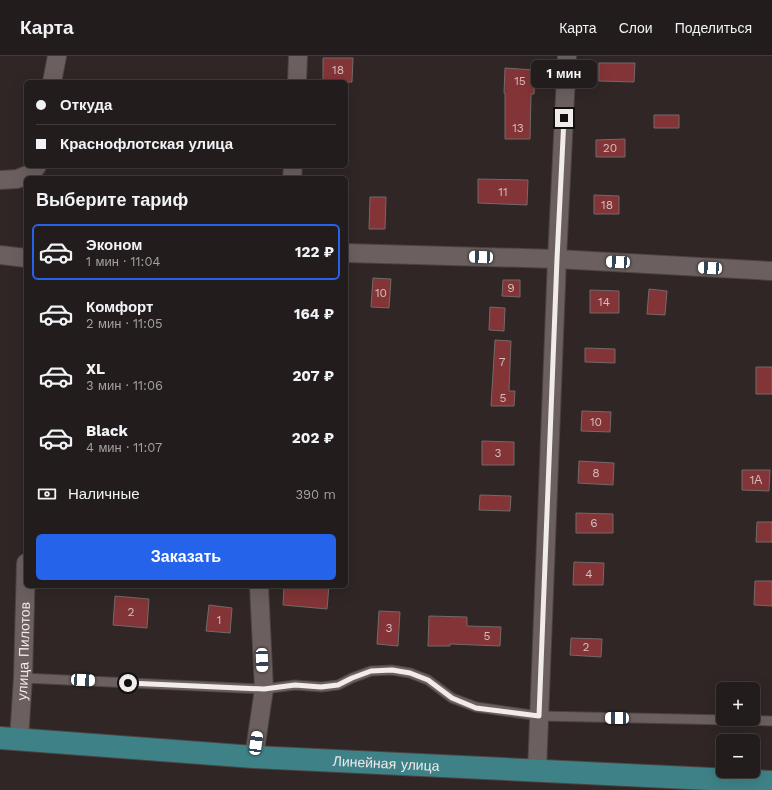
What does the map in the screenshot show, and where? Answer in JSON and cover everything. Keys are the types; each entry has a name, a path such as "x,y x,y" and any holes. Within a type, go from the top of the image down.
{"main road":[{"name":"Линейная улица","path":"10,739 254,756 537,771 652,780 772,782"}],"street":[{"path":"52,80 57,56"},
{"path":"297,80 298,56"},
{"path":"537,771 557,259 567,56"},
{"path":"24,176 32,173 36,168"},
{"path":"0,180 17,179 24,176"},
{"path":"348,253 557,259 772,271"},
{"path":"0,256 24,258"},
{"name":"улица Пилотов","path":"10,739 23,678 25,588"},
{"path":"254,756 264,689 259,588"}],"lane":[{"path":"23,678 264,689 295,685 321,687 338,685 371,671 392,670 410,673 428,680 452,698 476,708 539,716 772,720"}],"building":[{"path":"323,58 353,58 352,82 348,82 348,80 323,80"},
{"path":"599,63 635,63 634,82 599,81"},
{"path":"505,68 535,70 534,94 531,94 530,139 505,139"},
{"path":"654,115 679,115 679,128 654,128"},
{"path":"625,139 625,157 596,157 596,140"},
{"path":"478,179 528,180 527,205 478,203"},
{"path":"594,195 619,196 619,214 594,214"},
{"path":"370,197 386,197 385,229 369,229"},
{"path":"373,278 391,279 389,308 371,307"},
{"path":"503,280 520,280 520,297 502,296"},
{"path":"649,289 667,291 665,315 647,314"},
{"path":"590,290 619,291 619,313 590,313"},
{"path":"490,307 505,308 504,331 489,330"},
{"path":"495,340 511,341 509,391 515,391 514,406 491,406"},
{"path":"585,348 615,349 615,363 585,362"},
{"path":"756,367 772,367 772,394 756,394"},
{"path":"582,411 611,412 610,432 581,431"},
{"path":"482,441 514,442 514,465 482,465"},
{"path":"579,461 614,463 613,485 578,483"},
{"path":"742,470 770,470 769,491 742,490"},
{"path":"480,495 511,496 510,511 479,510"},
{"path":"576,513 613,514 613,533 576,533"},
{"path":"757,522 772,522 772,542 756,542"},
{"path":"574,562 604,563 603,585 573,585"},
{"path":"755,581 772,581 772,606 754,605"},
{"path":"284,588 329,588 327,609 283,605"},
{"path":"115,596 149,599 147,628 113,625"},
{"path":"209,605 232,608 230,633 206,631"},
{"path":"379,611 400,612 398,646 377,644"},
{"path":"429,616 467,617 467,626 501,627 500,646 450,644 450,646 428,646"},
{"path":"571,638 602,639 601,657 570,655"}],"route":[{"path":"128,683 264,689 295,685 321,687 338,685 371,671 392,670 410,673 428,680 452,698 476,708 539,716 564,118"}]}
